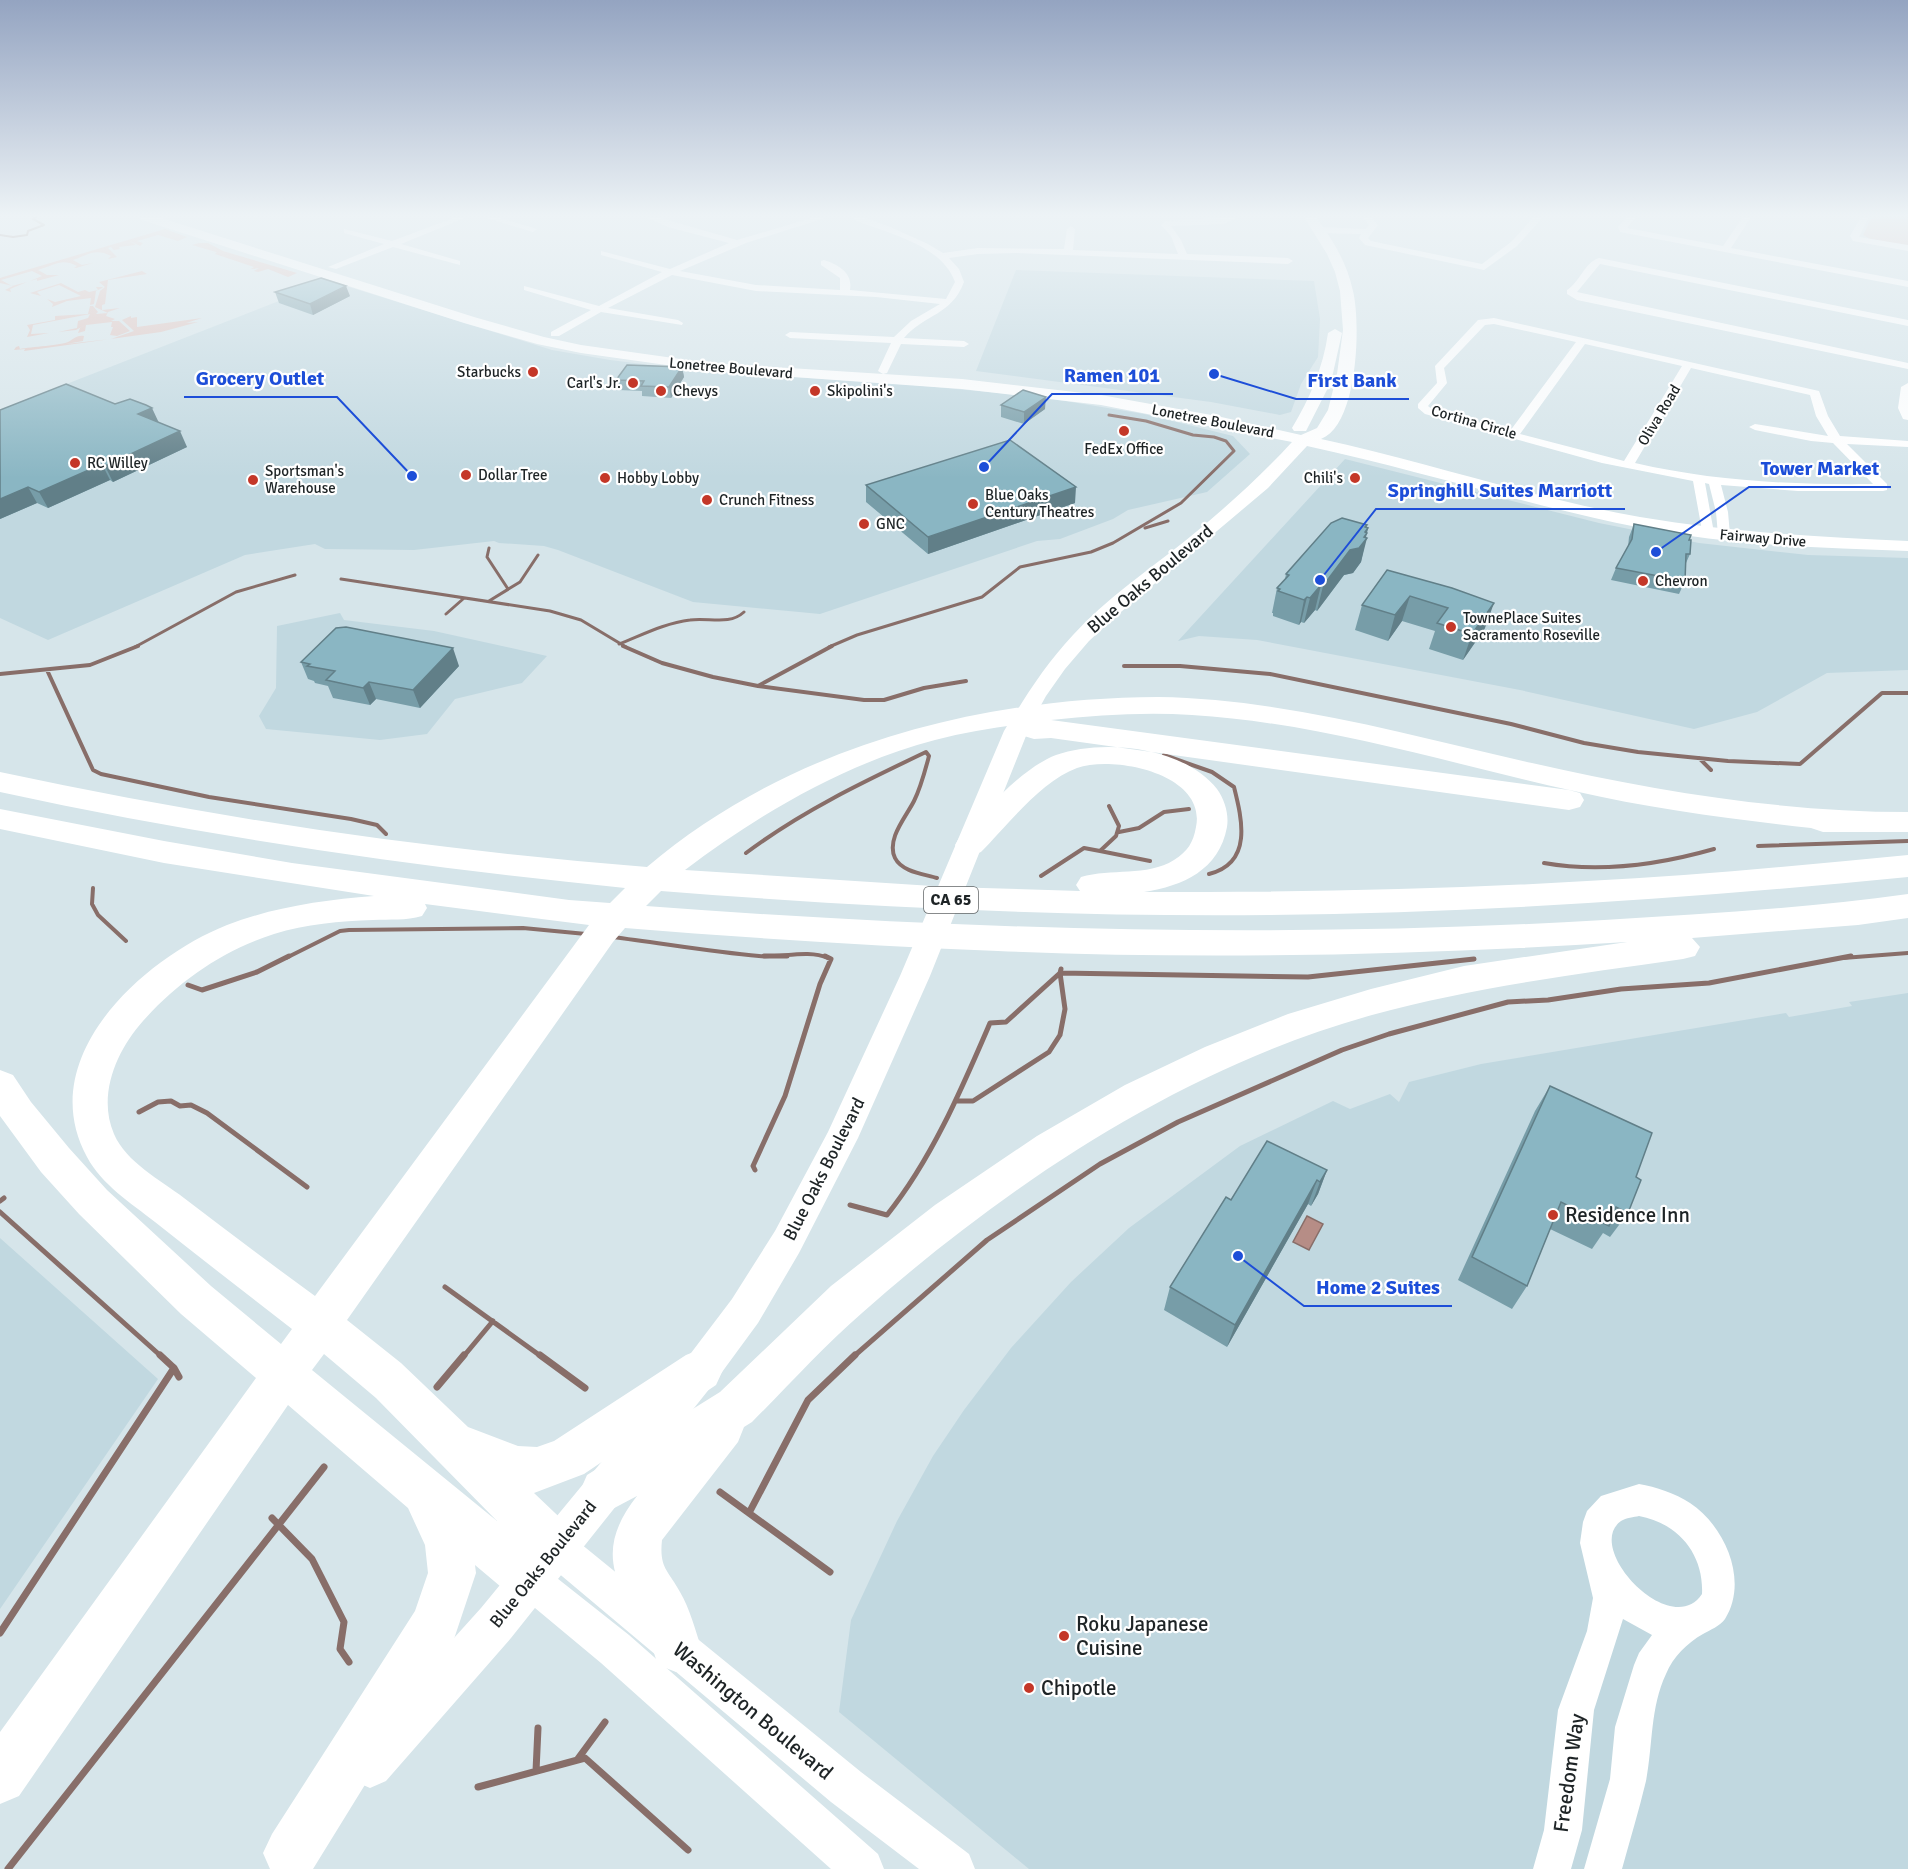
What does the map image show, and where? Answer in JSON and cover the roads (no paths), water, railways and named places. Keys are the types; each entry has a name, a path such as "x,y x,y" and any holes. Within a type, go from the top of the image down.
{"highway":[{"path":"0,1777 379,1240 601,933 669,866 706,838 775,796 809,779 906,739 992,720 1126,706 1208,707 1296,719 1637,794 1745,811 1843,821"},
{"path":"1016,730 1051,729 1166,743 1701,818 1769,824 1843,821 1908,822"},
{"path":"795,891 1071,887 1134,882 1169,875 1191,864 1206,848 1215,827 1212,808 1202,790 1185,777 1163,765 1123,754 1048,741 1016,730"},
{"path":"967,851 1047,772 1068,761 1098,755 1123,754"},
{"name":"CA 65","path":"0,782 112,806 319,842 537,869 795,891 999,902 1323,904 1635,892 1908,866"},
{"name":"CA 65","path":"0,819 153,850 292,874 569,912 878,933 1143,942 1367,942 1516,937 1858,913 1908,906"},
{"path":"544,1564 455,1445 375,1368 222,1252 126,1175 108,1155 95,1134 90,1106 93,1078 106,1042 129,1011 186,962 219,942 247,929 275,920 342,908 569,912"},
{"path":"676,1647 663,1610 641,1578 636,1556 639,1531 736,1407 846,1300 949,1217 1050,1147 1138,1096 1218,1058 1300,1024 1371,1002 1431,986 1555,963 1745,940 1858,913"},
{"path":"0,1085 18,1113 55,1160 93,1202 196,1300 424,1492 544,1564"},
{"path":"455,1445 518,1469 537,1470 568,1458 701,1370"},
{"path":"603,1491 736,1407"},
{"path":"283,1861 435,1624 452,1573 449,1544 424,1492"}],"main road":[{"name":"Lonetree Boulevard","path":"430,304 548,338 636,358 709,368 994,379 1124,394 1201,407 1302,434"},
{"name":"Lonetree Boulevard","path":"452,304 505,321 548,338"},
{"name":"Blue Oaks Boulevard","path":"283,1861 496,1623 701,1370 745,1311 787,1242 842,1138 915,976 1016,730 1046,679 1074,644 1103,614 1219,522 1273,474 1302,434 1328,366 1334,340 1335,304"},
{"path":"1323,433 1339,400 1350,341 1351,316 1349,304"},
{"name":"Lonetree Boulevard","path":"882,375 1064,395 1302,434"},
{"path":"1217,421 1258,437 1268,449 1273,474 1328,455 1377,456"},
{"name":"Blue Oaks Boulevard","path":"1302,434 1323,433"},
{"name":"Fairway Drive","path":"1323,433 1462,466 1579,499 1716,529 1908,535"},
{"name":"Fairway Drive","path":"1302,434 1592,512 1821,544 1908,546"},
{"path":"544,1564 615,1649 863,1869"},
{"name":"Washington Boulevard","path":"544,1564 676,1647 846,1787 954,1869"}],"street":[{"path":"585,304 678,323"},
{"path":"548,338 606,304"},
{"path":"882,375 897,341 910,326 944,304"},
{"path":"1612,304 1908,366"},
{"path":"1818,304 1908,322"},
{"name":"Cortina Circle","path":"1494,321 1688,364 1815,393 1822,416 1836,439 1883,487 1827,488 1714,481 1628,464 1430,412 1422,406 1442,383 1439,368 1482,322 1494,321"},
{"path":"790,335 964,344"},
{"path":"1514,434 1582,341"},
{"name":"Oliva Road","path":"1628,464 1688,364"},
{"path":"1908,387 1905,408 1908,416"},
{"path":"1755,427 1799,436 1908,444"},
{"path":"1698,478 1716,529"},
{"path":"1714,481 1716,529"},
{"path":"1604,1869 1628,1779 1633,1727 1651,1665 1672,1635 1713,1607 1718,1594 1719,1579 1709,1547 1685,1519 1670,1509 1640,1500 1625,1501 1608,1510 1598,1526 1596,1540 1604,1572 1614,1588 1643,1613 1676,1624 1691,1622"},
{"name":"Freedom Way","path":"1552,1869 1563,1830 1576,1710 1604,1631 1610,1598 1604,1572"}],"waterway":[{"path":"829,647 857,635 982,597 1020,567 1091,552 1113,543 1181,503 1234,451 1226,441 1214,437 1193,435 1146,421 1109,415"},
{"path":"1145,528 1168,521"},
{"path":"489,548 487,557 508,589"},
{"path":"489,601 520,582 538,555"},
{"path":"135,647 236,592 295,575"},
{"path":"341,579 550,611 581,620 620,644"},
{"path":"446,614 463,599"},
{"path":"620,644 672,624 697,619 732,619 744,612"},
{"path":"620,644 626,647"},
{"path":"0,674 90,665 138,646"},
{"path":"623,646 662,663 758,686"},
{"path":"758,686 832,646"},
{"path":"1124,666 1180,666 1270,674 1511,724 1584,743 1638,752 1699,758"},
{"path":"47,670 93,770 101,774 209,797 351,819 377,825 386,834"},
{"path":"758,686 864,700 884,700 924,688 966,681"},
{"path":"1699,758 1800,764 1882,693 1908,693"},
{"path":"746,853 811,810 926,752 929,756 921,785 895,836 893,851 898,863 914,872 937,878"},
{"path":"1164,755 1212,772 1234,787 1241,826 1238,850 1233,860 1223,868 1209,874"},
{"path":"1699,758 1711,770"},
{"path":"1100,851 1116,836 1119,826 1109,806"},
{"path":"1119,832 1139,828 1164,812 1189,809"},
{"path":"1758,846 1908,841"},
{"path":"1041,876 1084,848 1100,851"},
{"path":"1544,863 1587,867 1629,866 1714,849"},
{"path":"1100,851 1150,861"},
{"path":"93,888 92,904 98,915 126,941"},
{"path":"286,958 340,931 349,930 523,928 586,934"},
{"path":"612,937 767,956"},
{"path":"1843,958 1908,953"},
{"path":"767,956 812,954 828,958"},
{"path":"188,985 202,990 257,972 289,956"},
{"path":"767,956 787,956"},
{"path":"755,1170 753,1166 785,1096 820,984 831,959 825,956"},
{"path":"853,1357 987,1240 1100,1164 1178,1122 1342,1050 1389,1034 1508,1002 1548,1000 1621,989 1709,983 1851,956"},
{"path":"1060,973 1308,977 1474,959"},
{"path":"1060,973 1061,969"},
{"path":"850,1205 887,1215 932,1147 957,1098 990,1023 1006,1022 1060,973"},
{"path":"957,1101 973,1101 1049,1052 1060,1035 1065,1009 1060,973"},
{"path":"139,1112 158,1102 171,1101 180,1106 191,1105 207,1113 307,1187"},
{"path":"0,1201 4,1198"},
{"path":"0,1212 162,1357"},
{"path":"445,1287 493,1321"},
{"path":"463,1357 493,1321"},
{"path":"493,1321 542,1357"},
{"path":"160,1355 174,1368"},
{"path":"437,1387 464,1355"},
{"path":"540,1355 585,1388"},
{"path":"749,1513 808,1400 855,1355"},
{"path":"0,1633 174,1368"},
{"path":"174,1368 179,1377"},
{"path":"279,1525 324,1467"},
{"path":"720,1492 830,1572"},
{"path":"272,1518 279,1525"},
{"path":"8,1869 279,1525"},
{"path":"279,1525 312,1559 344,1622 340,1649 349,1662"},
{"path":"577,1760 605,1722"},
{"path":"536,1771 538,1728"},
{"path":"478,1787 585,1758 688,1850"}],"place":[{"name":"Starbucks","path":"533,372"},
{"name":"First Bank","path":"1214,374"},
{"name":"Carl's Jr.","path":"633,383"},
{"name":"Chevys","path":"661,391"},
{"name":"Skipolini's","path":"815,391"},
{"name":"FedEx Office","path":"1124,431"},
{"name":"RC Willey","path":"75,463"},
{"name":"Ramen 101","path":"984,467"},
{"name":"Dollar Tree","path":"466,475"},
{"name":"Grocery Outlet","path":"412,476"},
{"name":"Hobby Lobby","path":"605,478"},
{"name":"Chili's","path":"1355,478"},
{"name":"Sportsman's Warehouse","path":"253,480"},
{"name":"Crunch Fitness","path":"707,500"},
{"name":"Blue Oaks Century Theatres","path":"973,504"},
{"name":"GNC","path":"864,524"},
{"name":"Tower Market","path":"1656,552"},
{"name":"Springhill Suites Marriott","path":"1320,580"},
{"name":"Chevron","path":"1643,581"},
{"name":"TownePlace Suites Sacramento Roseville","path":"1451,627"},
{"name":"Residence Inn","path":"1553,1215"},
{"name":"Home 2 Suites","path":"1238,1256"},
{"name":"Roku Japanese Cuisine","path":"1064,1636"},
{"name":"Chipotle","path":"1029,1688"}]}
